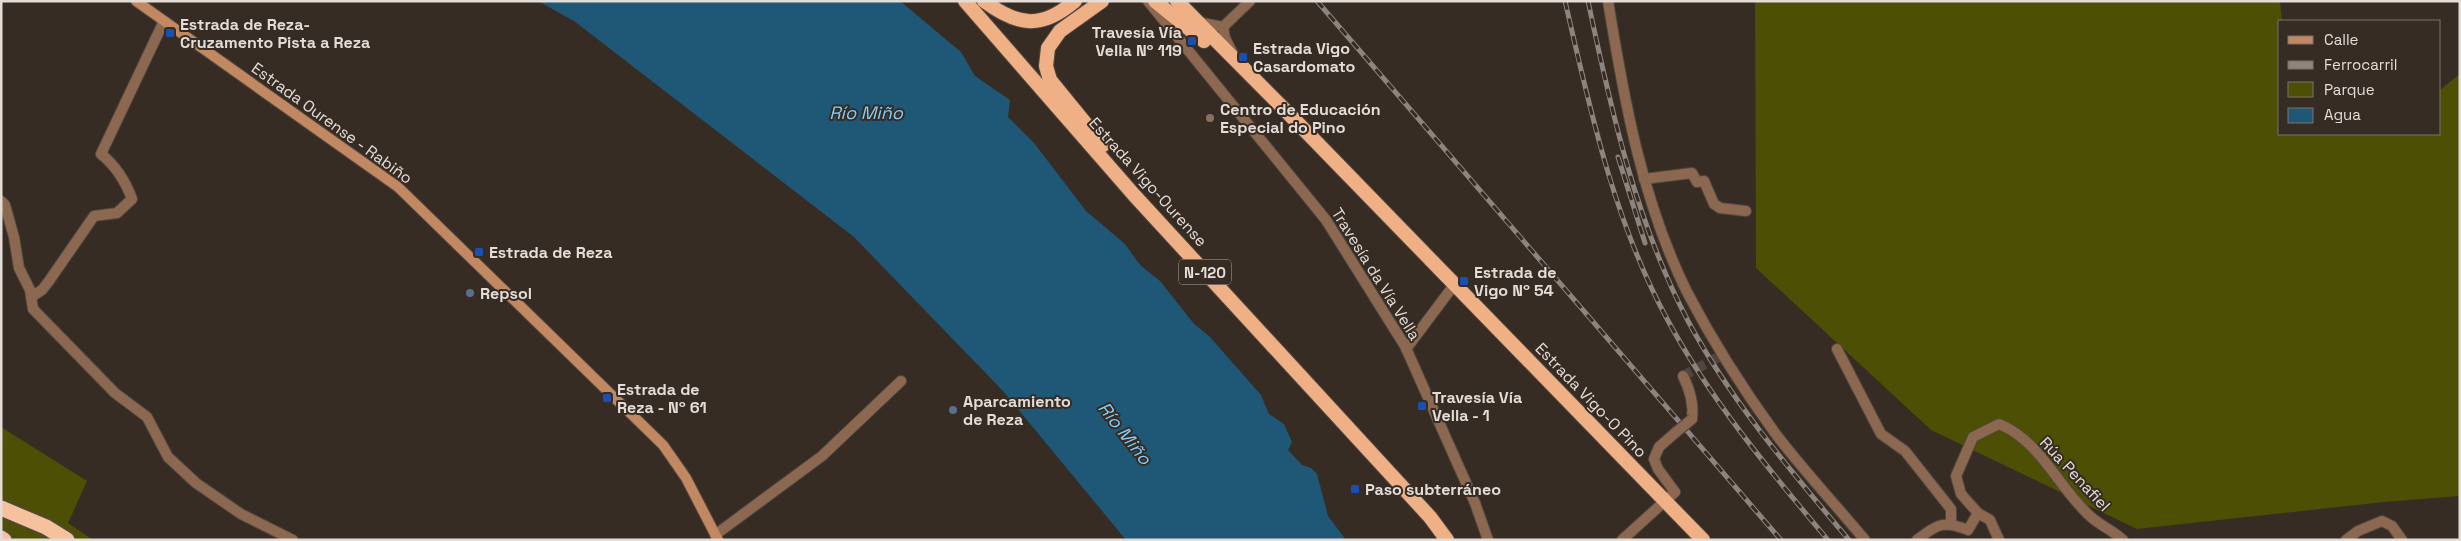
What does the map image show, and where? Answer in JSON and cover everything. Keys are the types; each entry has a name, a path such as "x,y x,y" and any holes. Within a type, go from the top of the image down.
{"highway":[{"name":"Estrada Vigo-Ourense","path":"966,1 1134,195 1430,517 1447,540"},
{"path":"984,1 1012,19 1034,22 1051,19 1075,1"},
{"path":"1102,1 1060,31 1048,48 1046,66 1050,80 1227,295"},
{"path":"1155,1 1205,41 1288,113"},
{"path":"1177,1 1288,113"},
{"name":"Estrada Vigo-O Pino","path":"1288,113 1703,540"},
{"path":"1,508 54,540"},
{"path":"1,508 46,526 67,540"}],"main road":[{"name":"Estrada Ourense - Rabiño","path":"136,1 398,187 663,445 686,478 717,537"}],"street":[{"name":"Travesía da Vía Vella","path":"1148,1 1326,220 1406,349 1475,503 1488,540"},
{"path":"1223,27 1250,1"},
{"path":"1608,1 1637,154 1663,234 1688,292 1724,354 1776,433 1865,540"},
{"path":"31,298 46,286 94,216 117,214 132,199 127,185 113,164 101,154 164,21"},
{"path":"1197,22 1223,27"},
{"path":"1223,27 1225,38 1236,62"},
{"path":"1191,54 1205,41"},
{"path":"1644,179 1692,173 1697,182 1704,181 1714,204 1720,208 1746,211"},
{"path":"1,202 5,205 14,237 19,268 27,283 33,309 114,393 147,417 168,457 196,483 241,514 292,540"},
{"path":"1406,349 1454,284"},
{"path":"1836,350 1881,434 1905,450 1951,509 1951,523"},
{"path":"1622,540 1675,492 1658,469 1654,458 1659,446 1692,419 1694,408 1683,376"},
{"path":"717,537 822,456 900,381"},
{"name":"Rúa Penafiel","path":"1978,513 1961,494 1956,476 1973,437 1999,424 2006,427 2043,459 2091,517 2123,540"},
{"path":"1917,540 1936,526 1951,523 1968,530 1978,513 1990,520 1999,540"},
{"path":"2346,540 2358,531 2382,521 2392,526 2402,540"}],"green space":[{"path":"1755,1 2280,1 2282,20 2278,20 2278,135 2441,135 2441,89 2460,74 2460,496 2384,502 2137,529 1931,430 1756,268"},
{"path":"1,427 87,481 68,523 93,540 1,540"}],"water":[{"name":"Río Miño","path":"538,1 900,1 961,52 975,76 1010,100 1008,117 1034,143 1086,211 1125,244 1140,265 1160,281 1194,324 1209,336 1261,395 1269,414 1284,424 1292,442 1288,450 1302,465 1311,468 1317,474 1328,516 1346,540 1126,540 1003,391 854,237 574,21"}],"tunnel":[{"path":"1683,376 1724,354"}],"railway":[{"path":"1317,1 1781,540"},
{"path":"1565,1 1605,162 1617,202 1647,279 1683,347 1721,405 1762,460 1828,540"},
{"path":"1588,1 1627,165 1654,245 1688,321 1723,379 1763,435 1849,540"},
{"path":"1618,157 1645,243"}],"place":[{"name":"Estrada de Reza- Cruzamento Pista a Reza","path":"170,33"},
{"name":"Travesía Vía Vella Nº 119","path":"1192,41"},
{"name":"Estrada Vigo Casardomato","path":"1243,57"},
{"name":"Centro de Educación Especial do Pino","path":"1210,118"},
{"name":"Estrada de Reza","path":"479,252"},
{"name":"Estrada de Vigo Nº 54","path":"1464,281"},
{"name":"Repsol","path":"470,293"},
{"name":"Estrada de Reza - Nº 61","path":"607,398"},
{"name":"Travesía Vía Vella - 1","path":"1422,406"},
{"name":"Aparcamiento de Reza","path":"953,410"},
{"name":"Paso subterráneo","path":"1355,489"}]}
